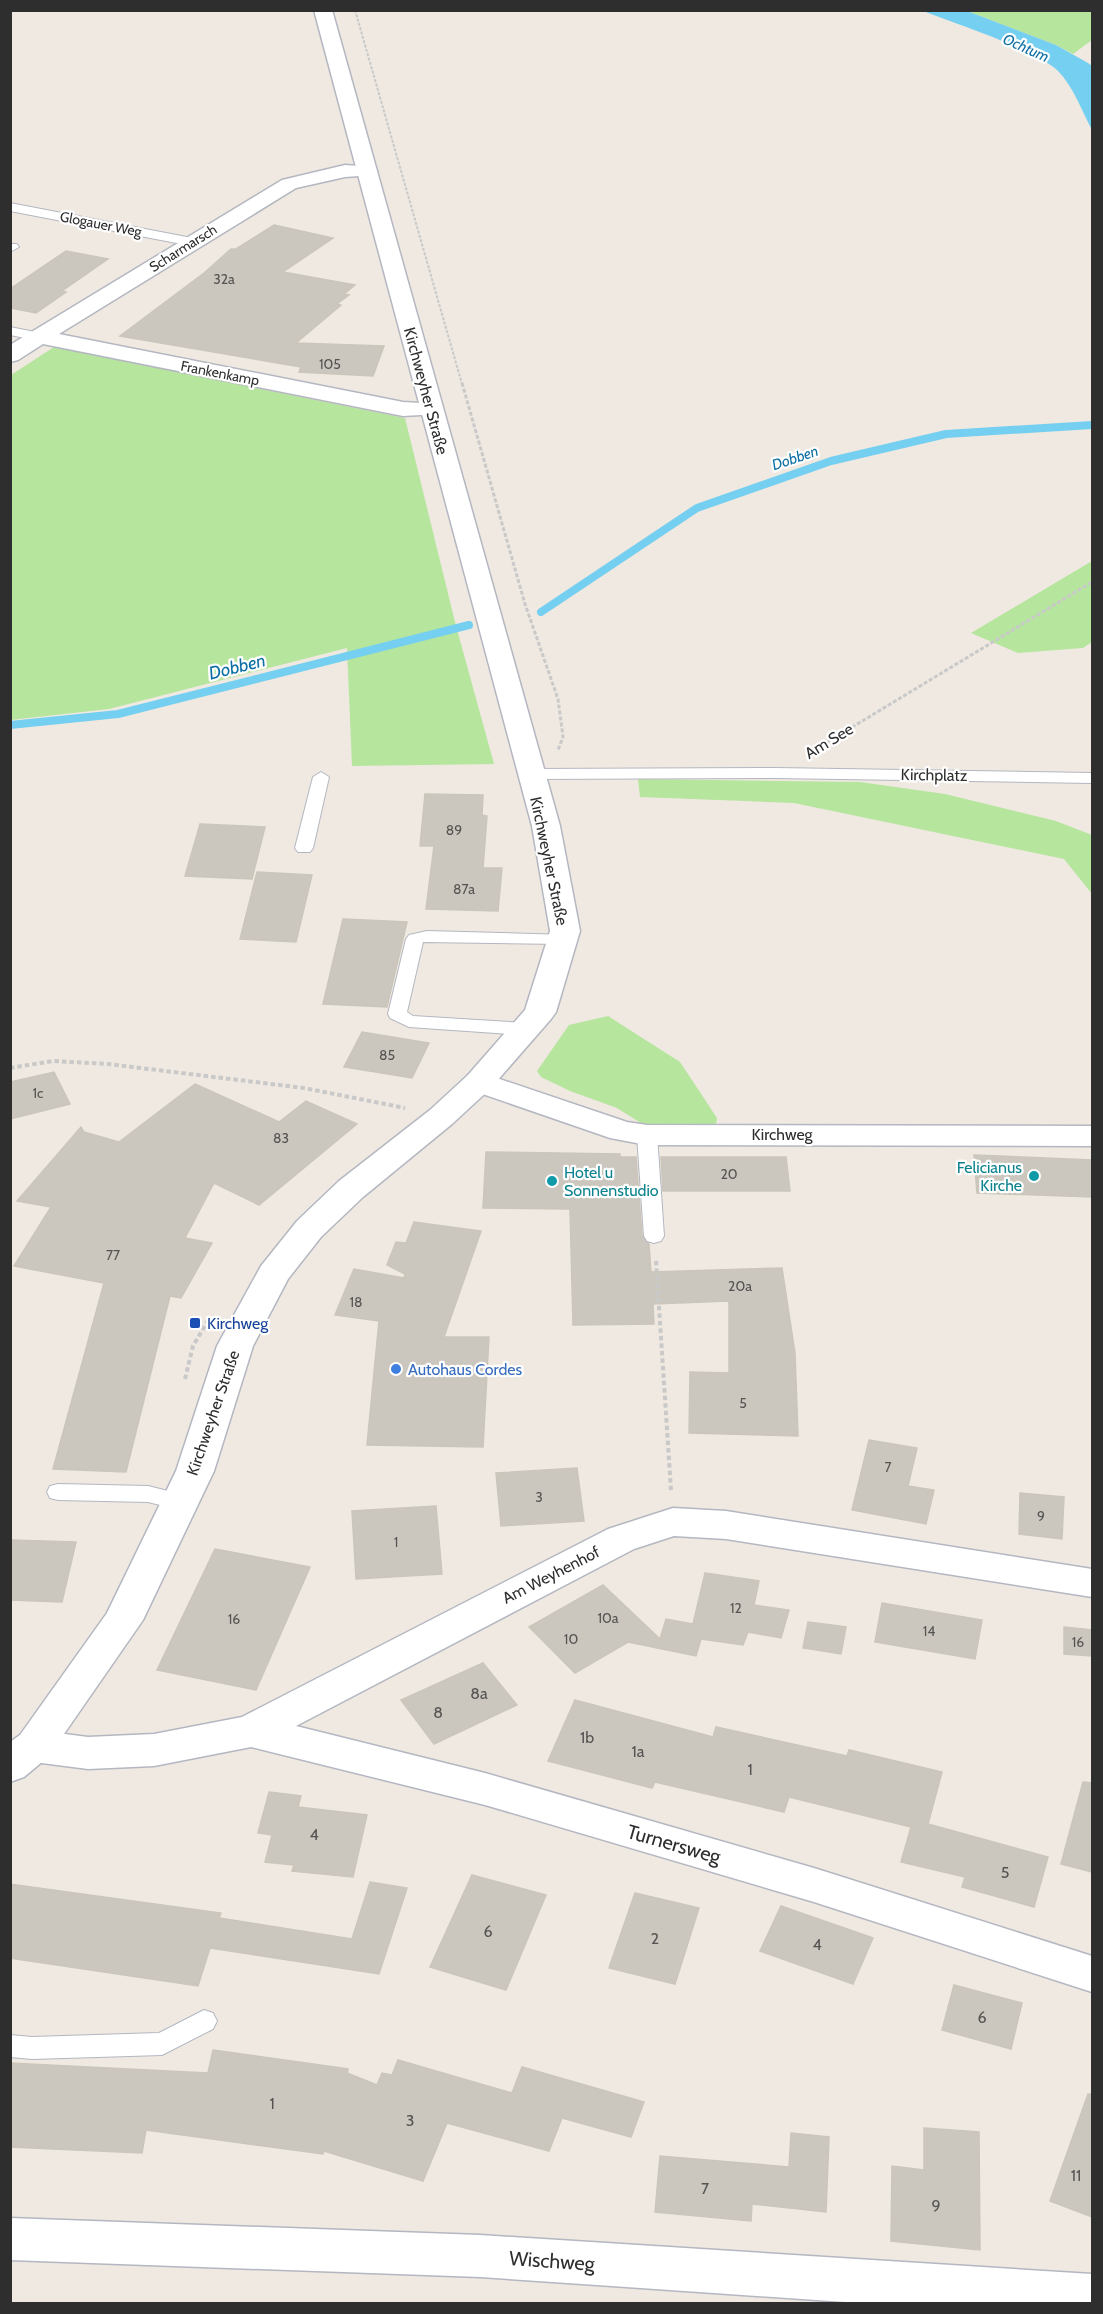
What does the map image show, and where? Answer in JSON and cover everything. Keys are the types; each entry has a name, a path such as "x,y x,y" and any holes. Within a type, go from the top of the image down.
{"street":[{"name":"Kirchweyher Straße","path":"22,1756 123,1620 195,1472 235,1346 273,1274 309,1229 351,1189 441,1117 479,1082 526,1029 540,1012 565,931 546,825 544,774 430,409 323,10"},
{"name":"Scharmarsch","path":"10,355 289,184 345,171 367,171"},
{"name":"Frankenkamp","path":"40,337 403,409 430,409"},
{"name":"Kirchweg","path":"479,1082 622,1131 647,1135 1092,1136"},
{"name":"Am Weyhenhof","path":"22,1756 154,1750 251,1731 621,1539 674,1522 726,1525 1092,1583"},
{"name":"Turnersweg","path":"251,1731 485,1789 814,1885 1092,1974"},
{"name":"Wischweg","path":"10,2239 480,2256 1092,2296"}],"lane":[{"name":"Glogauer Weg","path":"10,207 192,242"},
{"name":"Frankenkamp","path":"10,331 40,337"},
{"path":"544,774 775,773"},
{"name":"Kirchplatz","path":"775,773 1092,778"},
{"path":"304,848 321,777"},
{"path":"526,1029 410,1021 397,1014 415,939 427,936 562,939"},
{"path":"647,1135 654,1236"},
{"path":"58,1492 148,1494 180,1503"},
{"path":"10,2046 32,2048 162,2044 204,2021"}],"path":[{"path":"355,10 525,604 558,699 563,737 544,774"},
{"name":"Am See","path":"775,773 1092,582"},
{"path":"10,1068 53,1061 108,1064 304,1088 441,1117"},
{"path":"654,1236 674,1522"}],"green space":[{"path":"967,11 1092,11 1092,40 1073,54 1056,45"},
{"path":"54,347 405,418 455,622 494,764 352,766 347,648 109,709 11,720 11,375"},
{"path":"1092,561 1092,642 1083,648 1018,653 971,633"},
{"path":"638,779 860,782 945,794 1056,821 1092,835 1092,894 1064,859 794,803 640,797"},
{"path":"608,1016 680,1062 717,1118 716,1125 647,1127 617,1108 570,1091 541,1077 537,1071 569,1025"}],"water":[{"name":"Ochtum","path":"923,11 967,11 1056,45 1088,63 1092,66 1092,130 1068,84 1058,71 1047,63 1014,46"}],"building":[{"path":"274,225 333,238 283,272 355,285 344,294 349,295 337,304 341,305 296,343 384,346 373,376 299,372 301,367 120,336 204,273 231,249 236,249"},
{"path":"66,251 108,259 62,291 66,292 36,313 10,308 10,289"},
{"path":"425,794 483,795 482,815 487,816 483,868 502,868 498,911 426,909 434,846 420,846"},
{"path":"200,824 265,827 252,879 185,876"},
{"path":"257,872 312,875 296,942 240,939"},
{"path":"343,919 407,922 387,1007 323,1004"},
{"path":"362,1032 429,1043 412,1078 344,1067"},
{"path":"54,1072 70,1104 10,1119 10,1082"},
{"path":"195,1084 279,1122 306,1101 357,1124 259,1205 214,1183 185,1238 212,1243 181,1298 170,1296 126,1472 53,1469 104,1283 14,1266 51,1207 17,1201 81,1127 84,1132 119,1142"},
{"path":"486,1152 620,1154 620,1157 636,1157 642,1236 649,1244 651,1272 782,1268 795,1353 798,1436 689,1433 690,1372 729,1373 729,1301 653,1304 654,1324 573,1325 570,1209 483,1208"},
{"name":"Felicianus Kirche","path":"974,1155 1092,1160 1092,1197 977,1193"},
{"path":"661,1157 786,1157 790,1191 663,1191"},
{"path":"414,1222 481,1231 444,1337 489,1337 483,1447 367,1445 379,1321 335,1315 354,1269 404,1278 405,1274 387,1265 396,1242 406,1243"},
{"path":"869,1440 917,1448 908,1486 934,1490 926,1524 852,1510"},
{"path":"577,1468 584,1521 501,1526 496,1473"},
{"path":"1020,1493 1064,1497 1062,1539 1019,1534"},
{"path":"436,1506 442,1574 356,1579 352,1511"},
{"path":"10,1540 76,1542 62,1602 10,1600"},
{"path":"215,1549 310,1567 256,1690 157,1670"},
{"path":"705,1573 759,1581 754,1605 789,1610 781,1638 748,1632 743,1645 701,1639 696,1656 628,1642 575,1673 529,1627 603,1585 660,1639 666,1619 693,1624"},
{"path":"882,1603 982,1620 975,1659 875,1642"},
{"path":"808,1622 846,1627 841,1654 803,1648"},
{"path":"1064,1627 1092,1630 1092,1656 1064,1654"},
{"path":"483,1663 517,1705 434,1744 401,1700"},
{"path":"575,1700 713,1737 716,1727 847,1756 849,1750 942,1772 928,1824 1048,1857 1034,1907 962,1887 965,1877 901,1862 911,1827 789,1797 784,1812 655,1782 652,1788 548,1761"},
{"path":"1083,1782 1092,1783 1092,1872 1061,1864"},
{"path":"269,1792 301,1796 298,1807 367,1815 353,1877 292,1871 294,1865 265,1862 272,1835 258,1833"},
{"path":"472,1875 546,1895 506,1990 430,1967"},
{"path":"370,1882 407,1888 379,1974 210,1948 198,1986 10,1958 10,1884 221,1913 219,1918 352,1939"},
{"path":"635,1893 699,1908 675,1984 609,1968"},
{"path":"781,1906 873,1938 853,1984 760,1951"},
{"path":"954,1985 1022,2003 1011,2049 942,2030"},
{"path":"213,2050 348,2069 347,2073 377,2085 382,2073 392,2075 398,2060 512,2093 522,2067 644,2102 631,2137 562,2118 549,2151 447,2123 423,2181 324,2151 323,2154 146,2130 142,2153 10,2147 10,2063 208,2073"},
{"path":"1088,2094 1092,2094 1092,2217 1050,2201"},
{"path":"924,2128 979,2132 980,2250 891,2241 892,2166 924,2170"},
{"path":"791,2133 829,2137 826,2212 752,2204 751,2221 655,2212 660,2156 789,2167"}],"waterway":[{"name":"Dobben","path":"541,612 697,508 831,461 946,434 1092,425"},
{"name":"Dobben","path":"10,725 118,714 469,625"}],"place":[{"name":"Felicianus Kirche","path":"1034,1176"},
{"name":"Hotel u Sonnenstudio","path":"552,1181"},
{"name":"Kirchweg","path":"195,1323"},
{"name":"Autohaus Cordes","path":"396,1369"}]}
